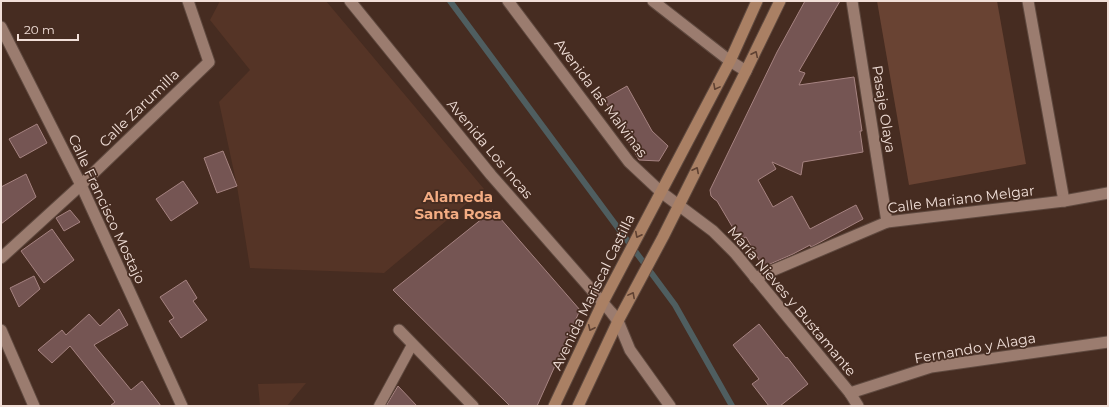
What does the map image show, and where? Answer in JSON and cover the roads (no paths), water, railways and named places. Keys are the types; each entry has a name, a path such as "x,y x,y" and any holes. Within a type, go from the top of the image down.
{"main road":[{"name":"Avenida Mariscal Castilla","path":"554,406 606,308 628,255 648,215 730,61 757,1"},
{"path":"578,406 618,321 663,237 678,204 780,1"}],"street":[{"name":"Avenida Los Incas","path":"350,1 491,175 618,321 630,350 670,406"},
{"name":"Avenida las Malvinas","path":"508,1 629,162 661,192 678,204"},
{"path":"653,1 730,61 746,71"},
{"name":"Pasaje Olaya","path":"852,1 887,222"},
{"path":"1028,1 1064,201"},
{"name":"Calle Zarumilla","path":"1,258 209,62 189,2"},
{"name":"Calle Francisco Mostajo","path":"1,27 80,185 182,406"},
{"name":"Calle Mariano Melgar","path":"755,278 887,222 1064,201 1108,193"},
{"name":"María Nieves y Bustamante","path":"678,204 713,231 735,253 850,393 858,406"},
{"path":"1,330 34,406"},
{"path":"399,330 473,406"},
{"name":"Fernando y Alaga","path":"850,393 931,367 1108,342"}],"lane":[{"path":"379,406 412,345"}],"waterway":[{"path":"450,1 675,305 732,406"}],"district":[{"name":"Alameda Santa Rosa","path":"458,204"}]}
